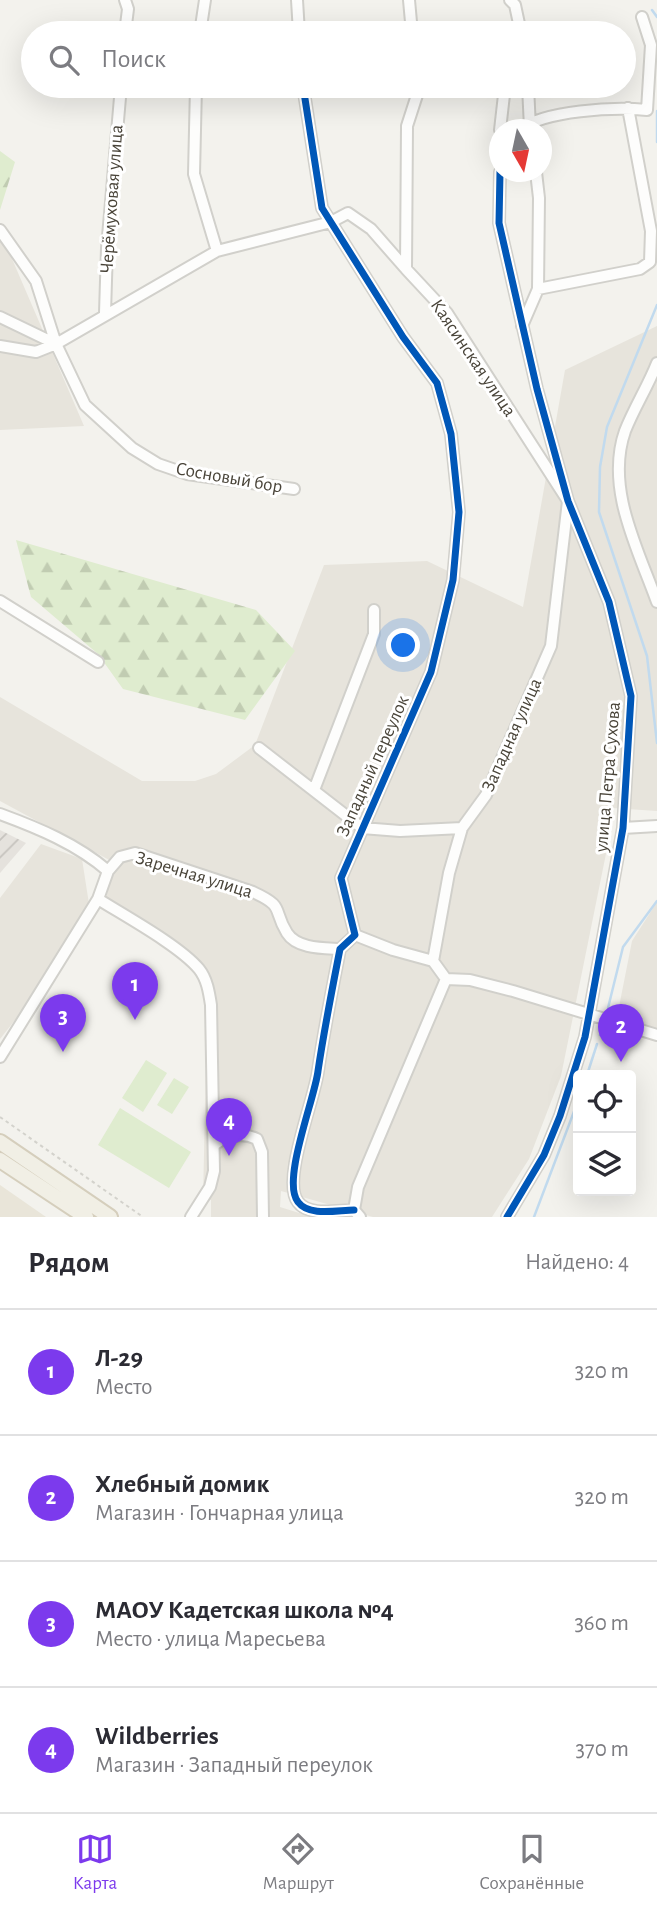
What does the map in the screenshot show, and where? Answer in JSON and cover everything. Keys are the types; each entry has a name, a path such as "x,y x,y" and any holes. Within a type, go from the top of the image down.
{"main road":[{"path":"0,1142 110,1217"},
{"path":"0,1160 86,1217"}],"street":[{"path":"125,0 128,9 126,21"},
{"path":"202,21 205,0"},
{"path":"297,0 298,21"},
{"path":"409,0 411,21"},
{"path":"512,21 514,2"},
{"path":"514,2 518,21"},
{"path":"552,121 628,108 647,110 651,45 642,17"},
{"name":"Черёмуховая улица","path":"106,313 107,248 120,98"},
{"path":"197,98 194,174 218,251"},
{"name":"Западный переулок","path":"305,98 322,208 403,337 437,383 451,434 459,512 453,580 431,672 341,878 355,935"},
{"path":"405,269 407,126 416,98"},
{"path":"501,119 504,98"},
{"path":"529,98 530,119"},
{"path":"538,289 640,270 650,262 651,231 628,108"},
{"name":"улица Петра Сухова","path":"499,182 499,223 522,326 568,501 609,602 631,696 623,828 585,1037 560,1116 544,1155 507,1217"},
{"path":"522,326 538,289 537,182"},
{"path":"0,346 36,352 56,344 218,251 331,222 348,213 372,229 405,269"},
{"name":"Сосновый бор","path":"0,230 36,281 56,344 85,405 132,448 159,464 187,474 294,489"},
{"name":"Каясинская улица","path":"405,269 447,313 568,501"},
{"path":"0,317 56,344"},
{"path":"657,363 625,432 617,471 622,502 657,602"},
{"name":"Западная улица","path":"433,961 449,873 462,828 486,795 551,646 568,501"},
{"path":"0,601 98,662"},
{"path":"314,789 374,634 374,610"},
{"path":"260,748 362,828 400,831 462,828"},
{"name":"Заречная улица","path":"0,814 42,830 85,852 108,870 120,857 135,853 253,892 272,901 280,910 288,934 296,941 308,946 340,950"},
{"name":"улица Петра Сухова","path":"623,828 657,826"},
{"path":"0,1057 98,899 108,870"},
{"path":"98,899 184,956 198,968 206,982 211,1005 210,1103 214,1145 210,1187 191,1217"},
{"path":"355,935 433,961 446,979 358,1187 357,1214 313,1211 302,1207 294,1196 295,1170 318,1073 340,950 355,935"},
{"path":"446,979 470,980 588,1012 657,1035"},
{"path":"214,1145 232,1136 257,1139 262,1152 263,1217"}],"path":[{"path":"0,1117 144,1217"}],"shaded area":[{"path":"0,231 84,426 0,430"},
{"path":"657,326 657,811 612,808 611,829 561,1076 529,1159 492,1217 373,1217 281,1191 280,1207 312,1217 211,1217 211,1200 203,1198 208,982 187,957 106,899 113,862 0,801 0,697 142,781 195,781 216,774 255,745 324,565 427,561 523,607 565,370"},
{"path":"0,830 26,843 0,873"},
{"path":"41,844 82,859 89,904 19,1015 0,1039 0,898"},
{"path":"657,902 657,1029 617,1017 632,941"},
{"path":"0,1185 46,1217 0,1217"}],"green space":[{"path":"0,151 15,162 0,210"},
{"path":"16,540 256,610 295,651 245,720 123,689 98,654 31,597"},
{"path":"146,1060 167,1073 143,1112 122,1098"},
{"path":"174,1078 189,1087 172,1114 157,1105"},
{"path":"120,1108 191,1152 169,1188 98,1145"}],"waterway":[{"path":"652,10 657,17"},
{"path":"657,111 657,142"},
{"path":"657,305 607,427 600,467 599,512 647,656 657,743"},
{"path":"608,1008 623,947 657,901"},
{"path":"600,1035 603,1024"},
{"path":"589,1070 597,1044"},
{"path":"534,1217 573,1114"}],"cycle path":[{"path":"305,98 322,208 403,337 437,383 451,434 459,512 453,580 431,672 341,878 355,935 340,949 316,1084 296,1158 294,1191 303,1207 316,1211 354,1210"},
{"path":"500,182 499,223 537,389 568,501 609,602 631,696 623,828 585,1037 560,1116 544,1155 507,1217"}],"place":[{"name":"Л-29","path":"135,1020"},
{"name":"МАОУ Кадетская школа №4","path":"63,1052"},
{"name":"Хлебный домик","path":"621,1062"},
{"name":"Wildberries","path":"229,1156"}]}
